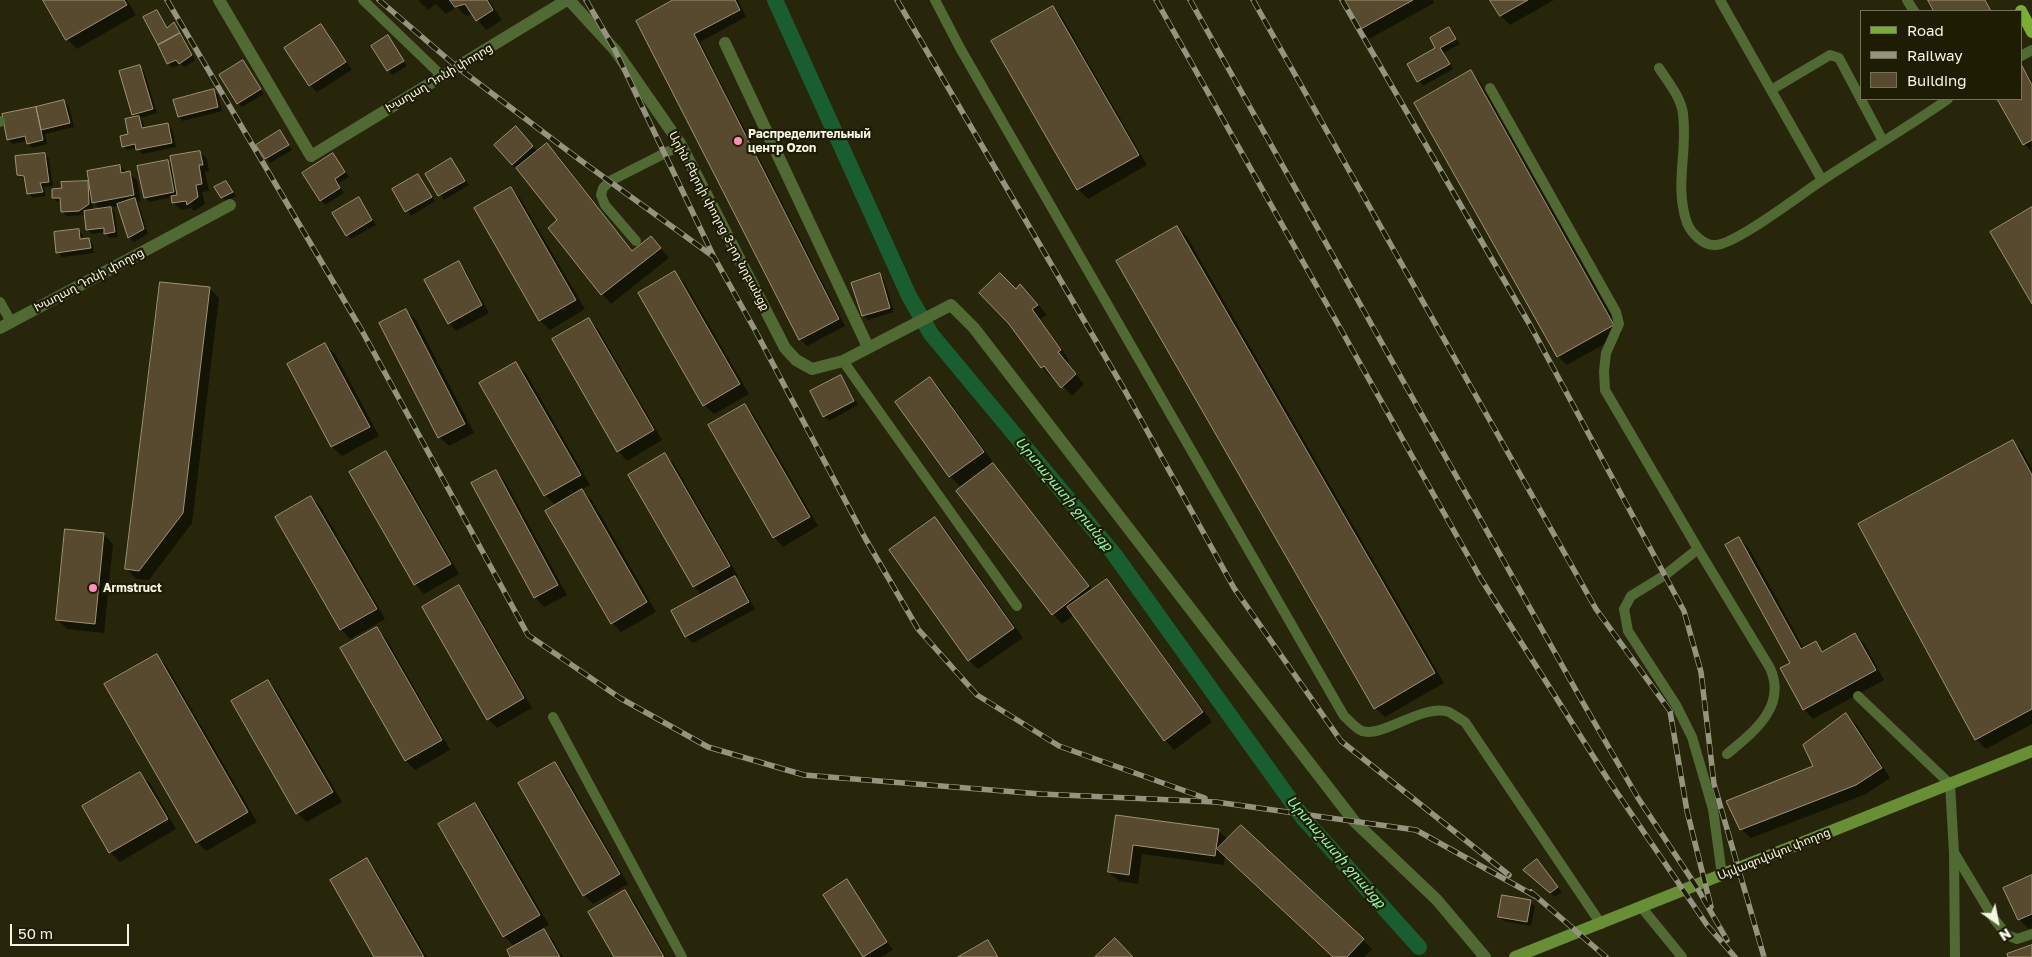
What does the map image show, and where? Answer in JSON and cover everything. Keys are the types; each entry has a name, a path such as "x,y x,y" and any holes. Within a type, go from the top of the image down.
{"main road":[{"path":"2022,13 2032,32"},
{"name":"Այվազովսկու փողոց","path":"1522,956 2032,751"}],"street":[{"name":"Խաղաղ Դոնի փողոց","path":"218,0 311,156 568,0"},
{"name":"Արին Բերդի փողոց 3-րդ նրբանցք","path":"568,0 615,50 681,145 785,348 796,360 812,369 843,361 951,305 974,328 1354,821 1437,900 1485,957"},
{"path":"725,43 868,347"},
{"name":"Խաղաղ Դոնի փողոց","path":"6,325 230,205"}],"lane":[{"path":"363,0 442,76"},
{"path":"935,0 960,48 1344,716 1356,728 1364,732 1376,731 1422,713 1447,712 1466,722 1601,924"},
{"path":"1720,0 1822,180"},
{"path":"1771,90 1830,55 1839,58 1860,98"},
{"path":"1658,68 1677,96 1683,113 1684,142 1680,189 1688,225 1699,240 1714,246 1728,242 1946,100"},
{"path":"1490,88 1616,312 1618,324 1606,353 1604,371 1605,390 1775,679 1775,698 1767,715 1747,737 1727,754"},
{"path":"1861,100 1883,142"},
{"path":"636,241 605,205 601,195 603,188 610,181 681,145"},
{"path":"0,302 6,325"},
{"path":"843,361 1018,606"},
{"path":"1698,549 1665,575 1631,596 1624,609 1628,631 1676,705 1692,737 1712,809 1722,875"},
{"path":"1858,696 1950,784 1954,854 1955,957"},
{"path":"553,717 682,957"},
{"path":"1954,854 1994,919 2007,935 2017,939 2032,934"},
{"path":"1642,908 1682,957"}],"building":[{"path":"43,0 124,0 127,5 66,40"},
{"path":"450,0 487,0 493,10 476,21 465,4 455,7"},
{"path":"673,0 735,0 740,10 694,34 839,319 799,340 636,21"},
{"path":"1342,0 1413,0 1359,30"},
{"path":"1490,0 1528,0 1500,16"},
{"path":"1928,0 1985,0 1990,10 1933,10"},
{"path":"1053,6 1139,155 1077,190 991,41"},
{"path":"157,10 167,28 174,22 180,33 158,45 143,17"},
{"path":"321,24 346,62 309,86 284,48"},
{"path":"1449,27 1456,39 1440,48 1450,64 1417,82 1407,64 1435,48 1430,38"},
{"path":"180,33 192,55 179,64 176,60 167,64 158,45"},
{"path":"388,35 404,61 387,71 371,46"},
{"path":"243,60 261,89 237,104 219,75"},
{"path":"140,65 153,109 132,115 119,71"},
{"path":"2022,66 2032,85 2032,140 2023,145 1998,100 2022,100"},
{"path":"1471,70 1614,325 1557,357 1414,103"},
{"path":"214,89 218,107 178,117 173,100"},
{"path":"64,100 70,123 41,130 36,107"},
{"path":"36,107 43,140 27,144 25,136 7,140 2,114"},
{"path":"139,116 142,128 168,123 172,143 136,150 135,144 122,147 120,136 128,134 125,119"},
{"path":"516,126 533,146 512,165 494,145"},
{"path":"280,130 289,145 265,159 256,145"},
{"path":"547,143 632,251 651,236 661,248 601,295 548,228 557,220 516,168"},
{"path":"200,151 203,165 199,165 202,184 196,185 198,197 187,205 186,201 172,203 171,196 177,195 170,156"},
{"path":"45,153 49,182 40,183 43,192 27,194 24,176 17,175 15,156"},
{"path":"333,153 345,172 335,179 340,188 320,201 302,173"},
{"path":"451,158 465,181 438,196 425,174"},
{"path":"168,160 174,192 144,198 137,166"},
{"path":"120,165 121,173 130,171 134,195 92,203 87,171"},
{"path":"418,174 432,197 405,212 392,189"},
{"path":"88,181 89,204 79,211 61,212 60,198 52,198 52,189 62,188 61,182"},
{"path":"226,181 233,192 221,198 214,187"},
{"path":"511,187 576,300 539,321 474,208"},
{"path":"359,197 372,220 346,236 332,213"},
{"path":"135,198 144,229 128,238 117,204"},
{"path":"111,207 115,232 104,234 104,228 86,230 84,211"},
{"path":"2032,207 2032,304 1990,232"},
{"path":"1177,226 1435,673 1374,709 1116,261"},
{"path":"79,229 80,239 89,238 91,248 56,253 54,232"},
{"path":"459,261 482,305 448,324 424,280"},
{"path":"675,271 740,384 703,406 638,293"},
{"path":"880,273 890,308 862,316 851,283"},
{"path":"1000,273 1016,289 1020,284 1038,305 1032,309 1061,350 1058,352 1076,374 1061,388 1044,366 1041,368 1009,324 979,293"},
{"path":"160,282 210,287 183,513 139,571 125,569"},
{"path":"406,309 465,424 438,438 379,323"},
{"path":"589,318 654,430 617,452 552,339"},
{"path":"325,343 370,427 331,447 287,364"},
{"path":"516,362 581,475 544,496 479,383"},
{"path":"841,375 854,401 823,417 810,391"},
{"path":"930,377 984,452 949,477 895,402"},
{"path":"745,404 810,517 773,538 708,425"},
{"path":"2013,440 2032,475 2032,709 1975,740 1858,524"},
{"path":"386,451 451,564 414,585 349,472"},
{"path":"665,453 730,566 693,587 628,475"},
{"path":"993,463 1089,586 1052,615 956,491"},
{"path":"496,470 558,585 534,598 471,483"},
{"path":"582,489 647,602 611,624 545,511"},
{"path":"311,496 377,609 340,630 275,517"},
{"path":"935,517 1014,628 968,661 889,550"},
{"path":"65,529 104,533 95,624 56,620"},
{"path":"1739,537 1801,649 1816,641 1822,652 1855,633 1876,670 1803,710 1780,668 1790,663 1725,545"},
{"path":"735,576 749,602 685,637 671,611"},
{"path":"1107,579 1203,712 1164,741 1067,607"},
{"path":"459,585 524,698 487,720 422,607"},
{"path":"377,627 442,740 405,761 340,648"},
{"path":"157,654 248,812 196,843 104,684"},
{"path":"268,680 333,792 296,814 231,701"},
{"path":"1846,713 1882,768 1856,785 1740,830 1726,801 1813,766 1803,745"},
{"path":"555,762 620,874 583,896 518,783"},
{"path":"140,772 168,819 109,853 82,806"},
{"path":"475,803 540,915 503,937 438,824"},
{"path":"1116,815 1219,829 1215,856 1133,845 1129,875 1108,872"},
{"path":"1241,825 1364,939 1347,957 1333,957 1217,849"},
{"path":"367,858 424,957 374,957 330,880"},
{"path":"1537,859 1558,887 1550,893 1523,870"},
{"path":"2032,875 2032,914 2018,920 2003,888"},
{"path":"847,879 887,942 863,957 823,895"},
{"path":"625,890 664,957 614,957 588,912"},
{"path":"1502,895 1531,900 1527,922 1498,917"},
{"path":"544,929 560,957 510,957 507,950"},
{"path":"1115,938 1133,957 1095,957"},
{"path":"988,940 998,957 958,957"},
{"path":"2032,945 2032,957 2008,957 2007,954"}],"waterway":[{"name":"Արտաշատի ջրանցք","path":"775,0 909,296 931,334 1114,554 1304,819 1419,947"}],"railway":[{"path":"167,0 361,329 528,635 620,698 708,747 804,775 1041,794 1216,802 1416,830 1535,896"},
{"path":"379,0 457,67 580,160 714,257 755,330 865,538 918,629 977,695 1059,746 1205,798"},
{"path":"586,0 615,50 713,255"},
{"path":"897,0 1124,389 1234,588 1341,741 1509,875"},
{"path":"1156,0 1481,579 1607,778 1707,925 1735,957"},
{"path":"1190,0 1582,701 1638,798 1696,886 1727,940"},
{"path":"1253,0 1596,609 1670,711 1687,811 1711,907"},
{"path":"1342,0 1530,325 1684,611 1701,672 1714,784 1764,957"},
{"path":"1531,892 1606,957"}],"place":[{"name":"Распределительный центр Ozon","path":"738,141"},
{"name":"Armstruct","path":"93,588"}]}
